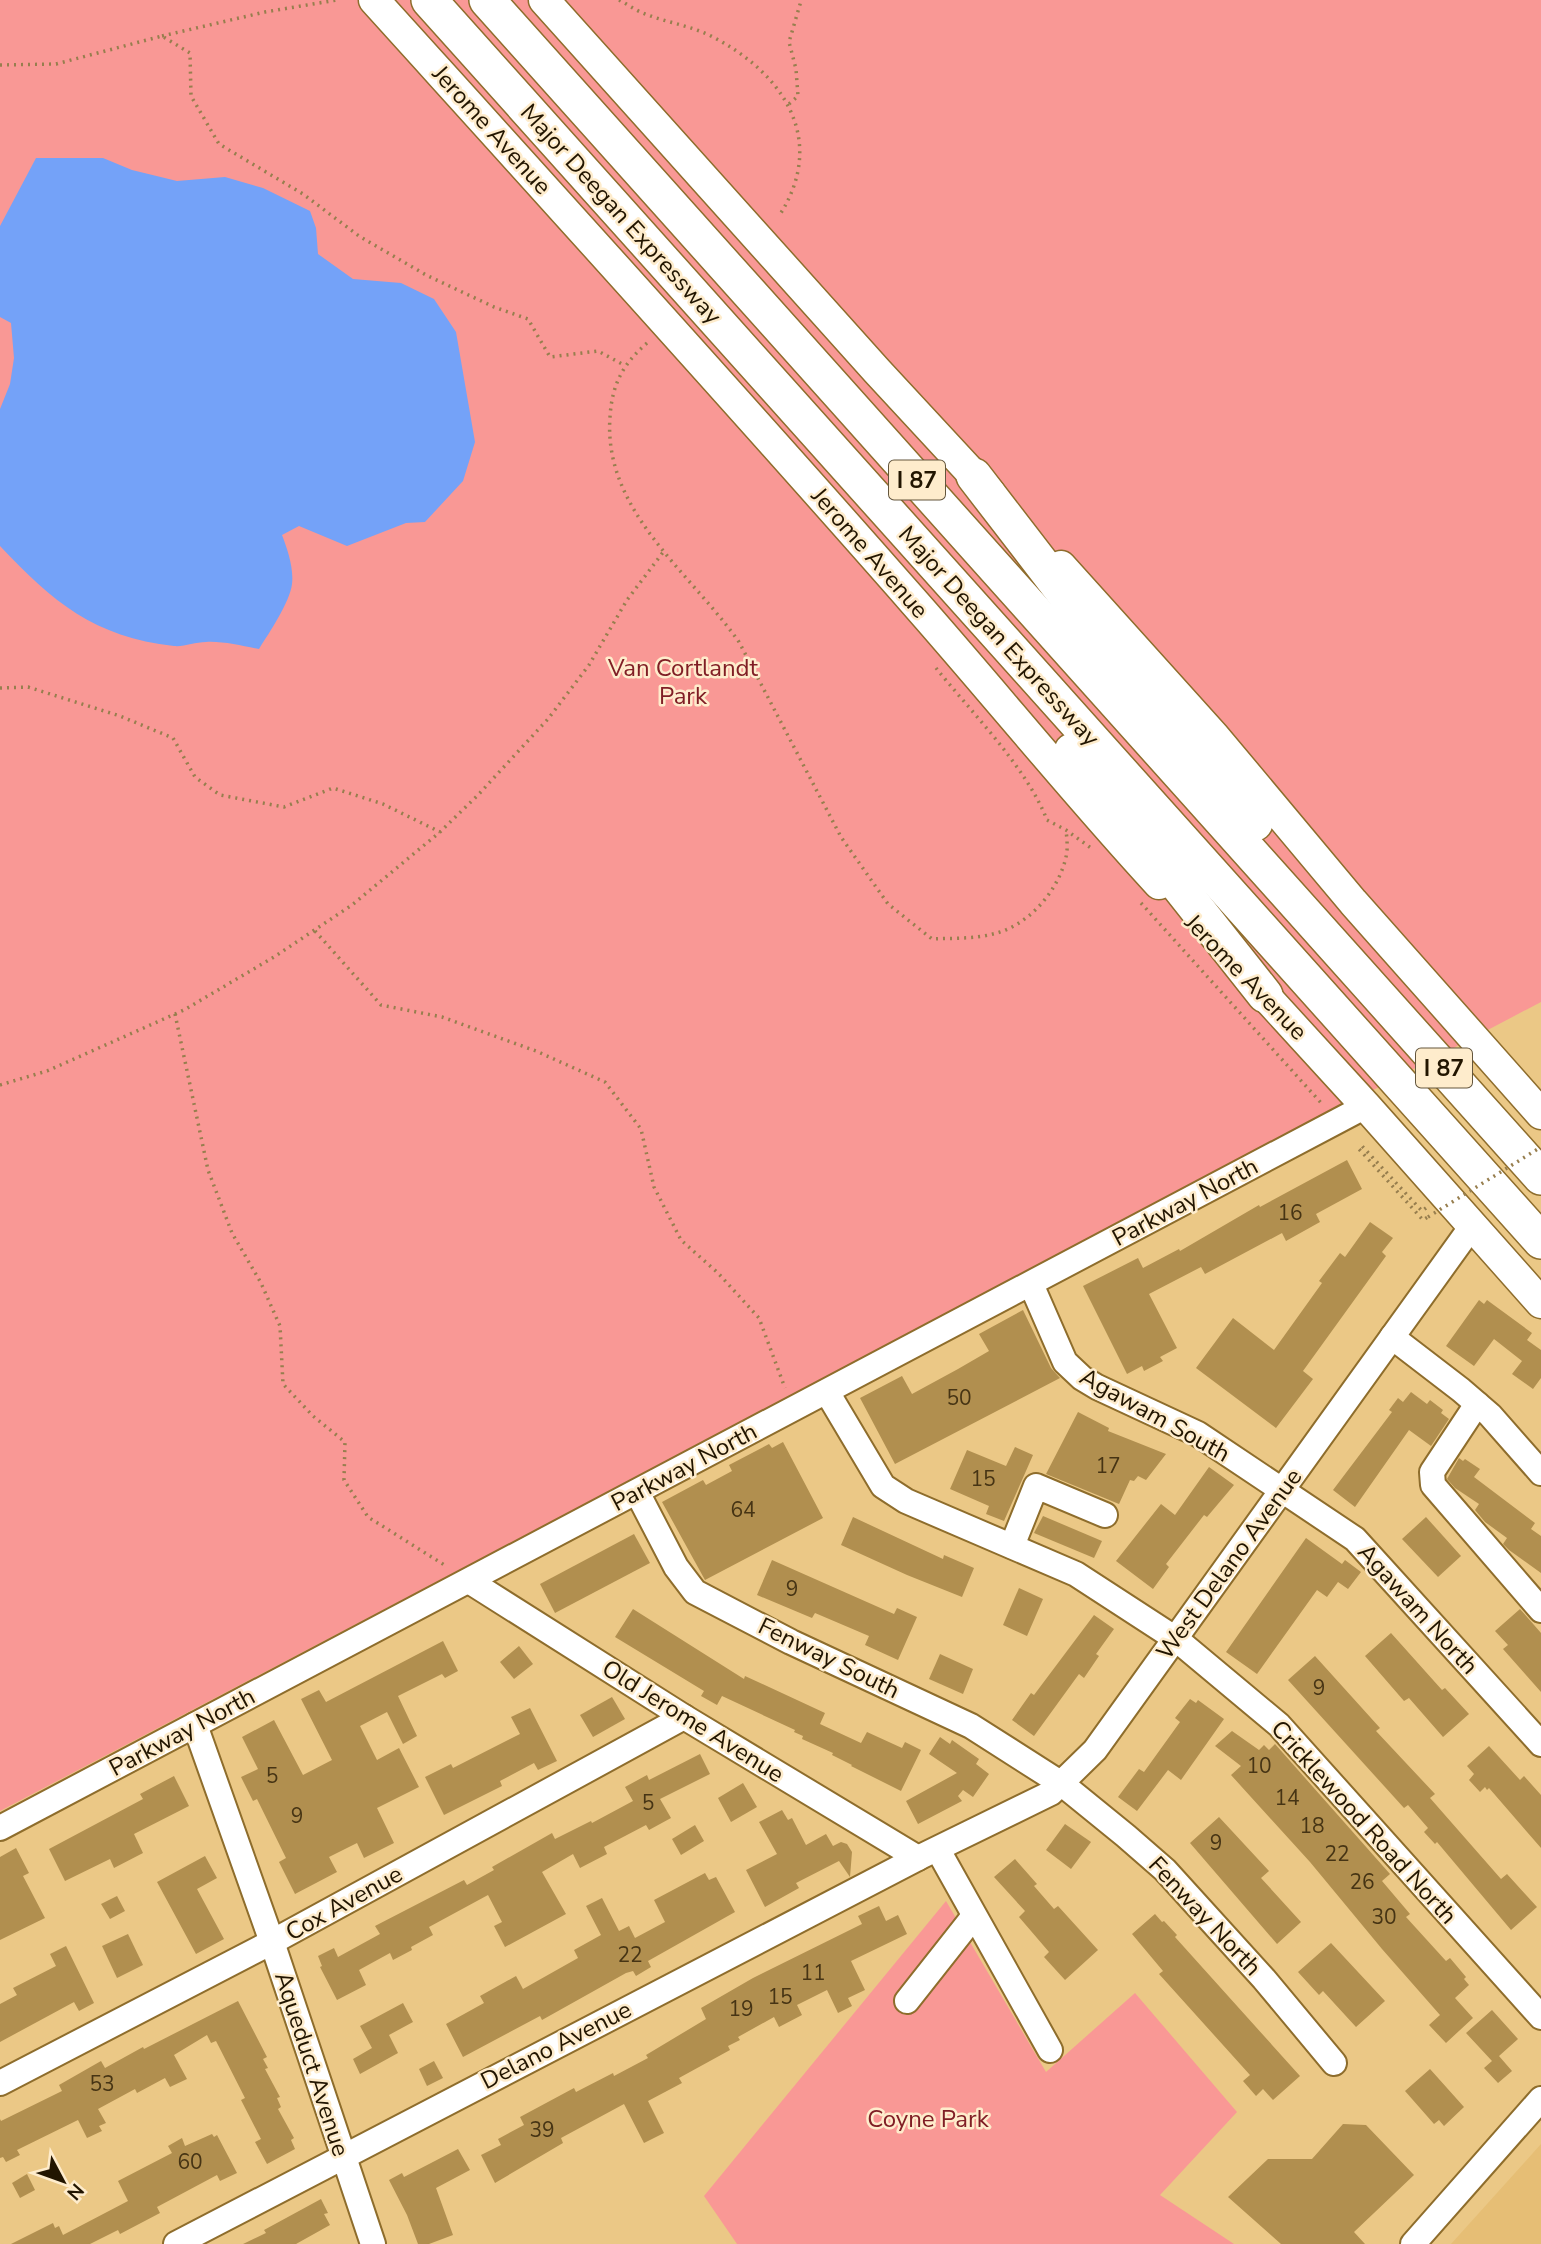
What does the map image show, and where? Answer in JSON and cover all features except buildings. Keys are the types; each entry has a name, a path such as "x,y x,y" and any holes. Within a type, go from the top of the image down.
{"highway":[{"name":"Major Deegan Expressway","path":"429,0 1541,1241"},
{"name":"Major Deegan Expressway","path":"487,0 1347,959"},
{"path":"974,476 1081,615 1269,840 1347,959"},
{"path":"954,586 1032,705 1085,767 1265,995"},
{"name":"I 87","path":"1347,959 1541,1177"}],"main road":[{"name":"Jerome Avenue","path":"374,0 871,552 1125,848 1366,1105 1541,1303"},
{"path":"544,0 877,371 1181,697 1353,902 1541,1114"}],"street":[{"name":"Parkway North","path":"0,1828 1366,1105"},
{"name":"West Delano Avenue","path":"928,1854 1051,1793 1095,1750 1472,1226"},
{"name":"Agawam South","path":"1031,1284 1065,1362 1077,1374 1097,1387 1198,1434 1282,1489"},
{"path":"1392,1337 1477,1404 1541,1473"},
{"name":"Cricklewood Road North","path":"827,1392 883,1486 906,1501 1076,1574 1175,1639 1279,1725 1541,2017"},
{"path":"1477,1404 1432,1472 1433,1485 1541,1610"},
{"path":"1012,1546 1037,1486 1105,1515"},
{"name":"Agawam North","path":"1282,1489 1355,1539 1541,1744"},
{"name":"Fenway South","path":"637,1492 676,1567 695,1591 791,1642 971,1726 1062,1784"},
{"name":"Old Jerome Avenue","path":"469,1581 684,1717 928,1854 975,1916 1050,2050"},
{"name":"Cox Avenue","path":"0,2083 272,1942 684,1717"},
{"name":"Aqueduct Avenue","path":"195,1726 272,1942 373,2244"},
{"name":"Fenway North","path":"1062,1784 1165,1870 1264,1979 1334,2063"},
{"name":"Delano Avenue","path":"176,2244 928,1854"},
{"path":"907,2001 975,1916"},
{"path":"1413,2244 1541,2099"}],"path":[{"path":"0,65 56,64 265,12 337,0"},
{"path":"620,0 643,13 707,34 747,57 789,104 797,126 799,172 796,186 779,216"},
{"path":"789,104 798,96 796,69 789,42 801,1 799,0"},
{"path":"162,36 190,53 191,96 219,144 303,194 359,236 426,275 494,307 528,319 550,357 598,351 624,366"},
{"path":"656,348 648,341 624,366 610,407 610,450 623,492 664,551 724,620 739,642 841,837 888,904 932,939 994,934 1029,915 1044,901 1067,855 1066,830"},
{"path":"0,1085 47,1071 175,1014 315,931 352,905 440,831 478,795 548,719 589,665 627,600 664,551"},
{"path":"936,668 1023,775 1039,798 1048,820 1092,849"},
{"path":"0,688 28,687 120,716 173,738 195,777 220,795 284,807 333,788 383,804 440,831"},
{"path":"1137,899 1337,1121"},
{"path":"315,931 381,1005 442,1017 536,1051 605,1082 641,1129 654,1187 681,1240 718,1273 759,1318 794,1409"},
{"path":"175,1014 208,1170 232,1233 261,1283 280,1326 283,1384 313,1416 345,1442 344,1480 368,1517 469,1581"},
{"path":"1428,1217 1541,1147"}],"shaded area":[{"path":"1541,2144 1541,2244 1451,2244"}],"green space":[{"name":"Van Cortlandt Park","path":"0,0 1541,0 1541,1002 0,1811"},
{"name":"Coyne Park","path":"946,1901 1046,2072 1135,1993 1237,2112 1160,2195 1234,2244 737,2244 704,2196"}],"water":[{"path":"36,158 103,158 132,170 177,181 225,177 263,188 310,211 316,228 318,254 353,279 401,283 434,299 456,332 475,442 463,481 425,522 406,523 347,546 299,526 282,535 291,565 292,584 283,608 259,649 212,642 174,646 146,641 98,625 57,600 0,546 0,409 10,384 14,358 11,323 0,317 0,226"}]}
